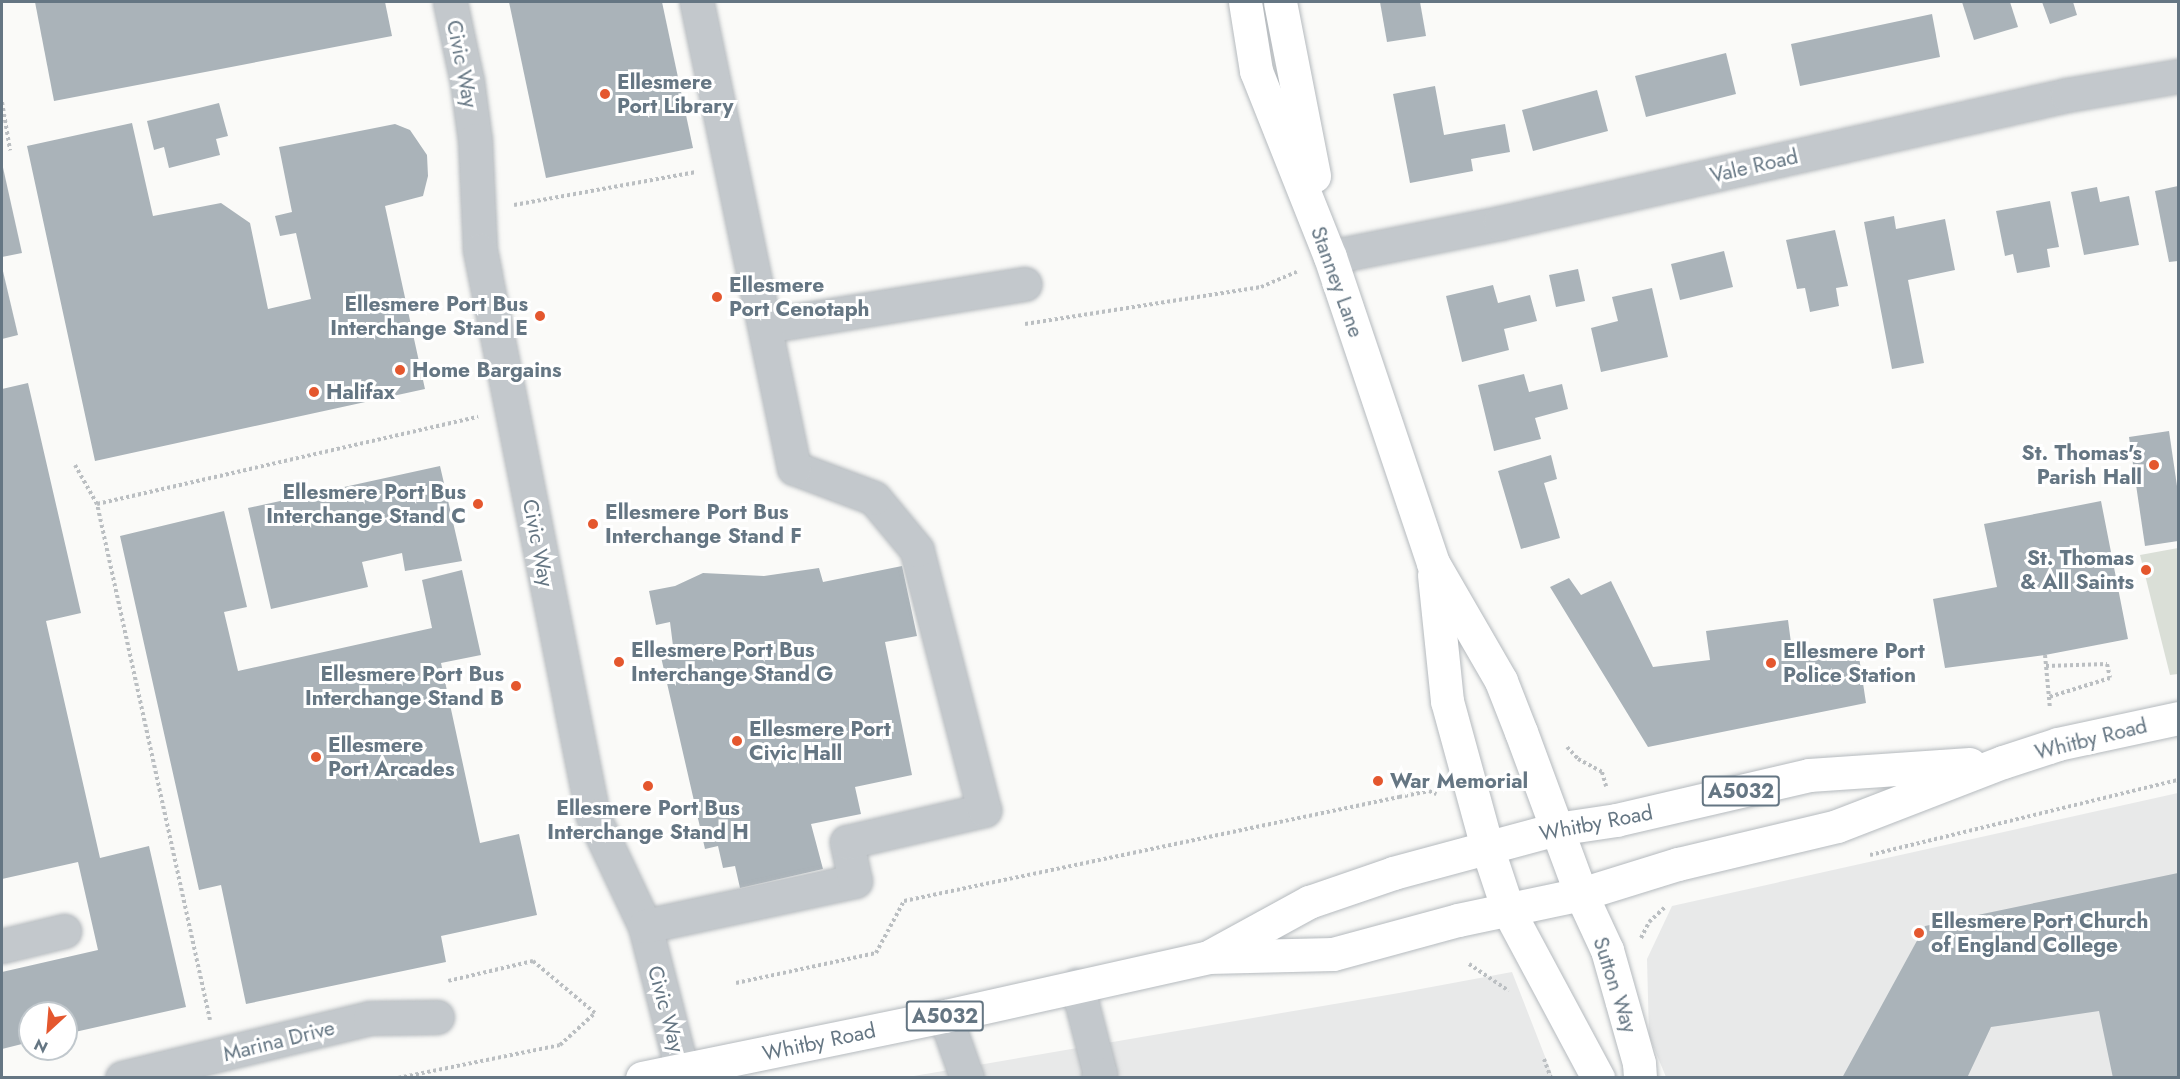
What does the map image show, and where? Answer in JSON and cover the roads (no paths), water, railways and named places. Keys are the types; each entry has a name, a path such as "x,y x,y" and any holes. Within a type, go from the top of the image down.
{"main road":[{"name":"Stanney Lane","path":"1245,2 1256,71 1330,257 1433,563 1501,681 1581,894"},
{"path":"1280,2 1330,257"},
{"name":"Stanney Lane","path":"1433,563 1446,700 1487,847 1508,910"},
{"name":"Whitby Road","path":"642,1077 683,1074 1208,957 1334,954 1458,920 1581,894 1678,864 1837,826 2003,762 2058,744 2178,718"},
{"name":"Whitby Road","path":"1208,957 1309,902 1393,873 1556,829 1616,820 1809,775 2003,762"},
{"name":"Sutton Way","path":"1581,894 1607,950 1639,1063 1640,1077"},
{"path":"1508,910 1598,1077"}],"street":[{"name":"Civic Way","path":"450,2 467,81 475,140 480,250 593,816 645,926 683,1074"},
{"path":"645,926 855,881 847,842 984,810 916,550 874,498 794,468 697,2"},
{"name":"Vale Road","path":"1330,257 1500,223 2067,94 2178,76"},
{"path":"765,326 1025,284"},
{"path":"2,946 64,931"},
{"path":"1077,986 1100,1074 1098,1077"},
{"path":"945,1016 967,1077"},
{"name":"Marina Drive","path":"122,1077 370,1018 437,1017"}],"place":[{"name":"Ellesmere Port Library","path":"605,94"},
{"name":"Ellesmere Port Cenotaph","path":"717,297"},
{"name":"Ellesmere Port Bus Interchange Stand E","path":"540,316"},
{"name":"Home Bargains","path":"400,370"},
{"name":"Halifax","path":"314,392"},
{"name":"St. Thomas's Parish Hall","path":"2154,465"},
{"name":"Ellesmere Port Bus Interchange Stand C","path":"478,504"},
{"name":"Ellesmere Port Bus Interchange Stand F","path":"593,524"},
{"name":"St. Thomas & All Saints","path":"2146,570"},
{"name":"Ellesmere Port Bus Interchange Stand G","path":"619,662"},
{"name":"Ellesmere Port Police Station","path":"1771,663"},
{"name":"Ellesmere Port Bus Interchange Stand B","path":"516,686"},
{"name":"Ellesmere Port Civic Hall","path":"737,741"},
{"name":"Ellesmere Port Arcades","path":"316,757"},
{"name":"War Memorial","path":"1378,781"},
{"name":"Ellesmere Port Bus Interchange Stand H","path":"648,786"},
{"name":"Ellesmere Port Church of England College","path":"1919,933"}]}
